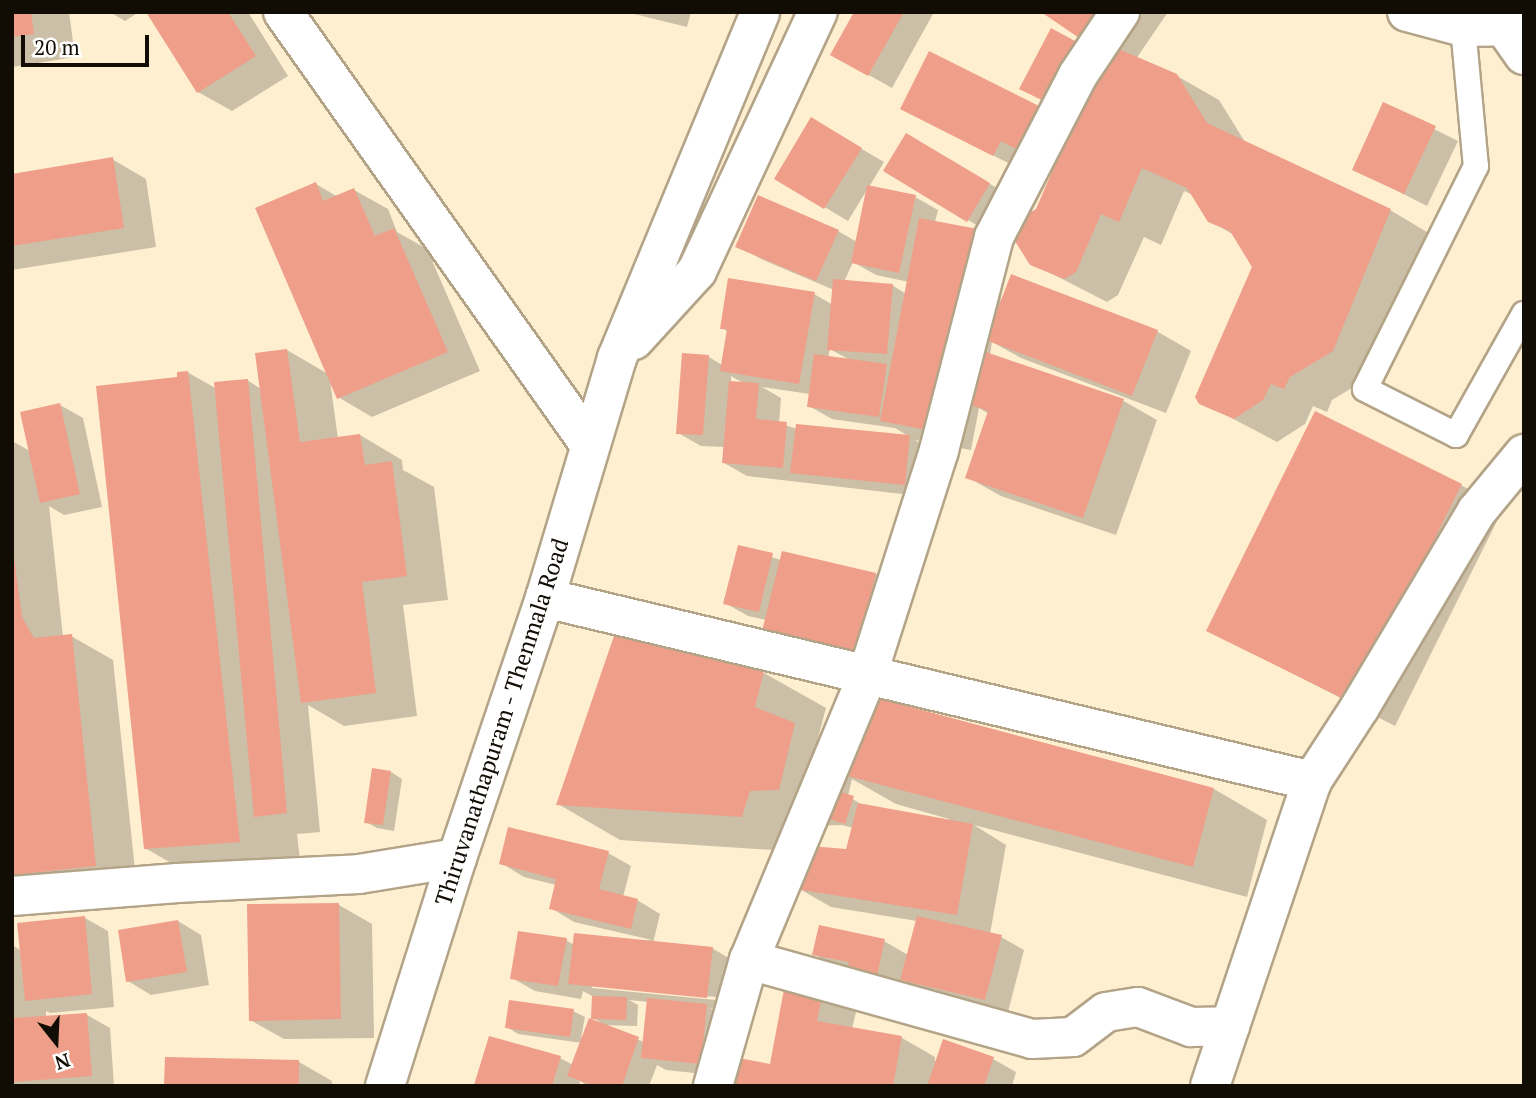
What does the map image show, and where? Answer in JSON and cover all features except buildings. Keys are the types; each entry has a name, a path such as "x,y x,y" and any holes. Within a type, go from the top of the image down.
{"street":[{"path":"283,12 590,445"},
{"name":"Thiruvanathapuram - Thenmala Road","path":"385,1086 457,858 545,598 617,358 760,12"},
{"path":"617,358 697,271 818,12"},
{"path":"713,1086 749,960 867,676 939,450 994,237 1079,75 1120,12"},
{"path":"1407,12 1463,27 1517,36"},
{"path":"1210,1086 1312,781 1476,511 1524,454"},
{"path":"545,598 1312,781"},
{"path":"12,895 359,874 457,858"},
{"path":"749,960 1032,1039 1073,1037 1106,1012 1138,1007 1191,1027 1230,1026"}],"lane":[{"path":"1463,27 1476,166 1365,389 1456,435 1524,314"}]}
